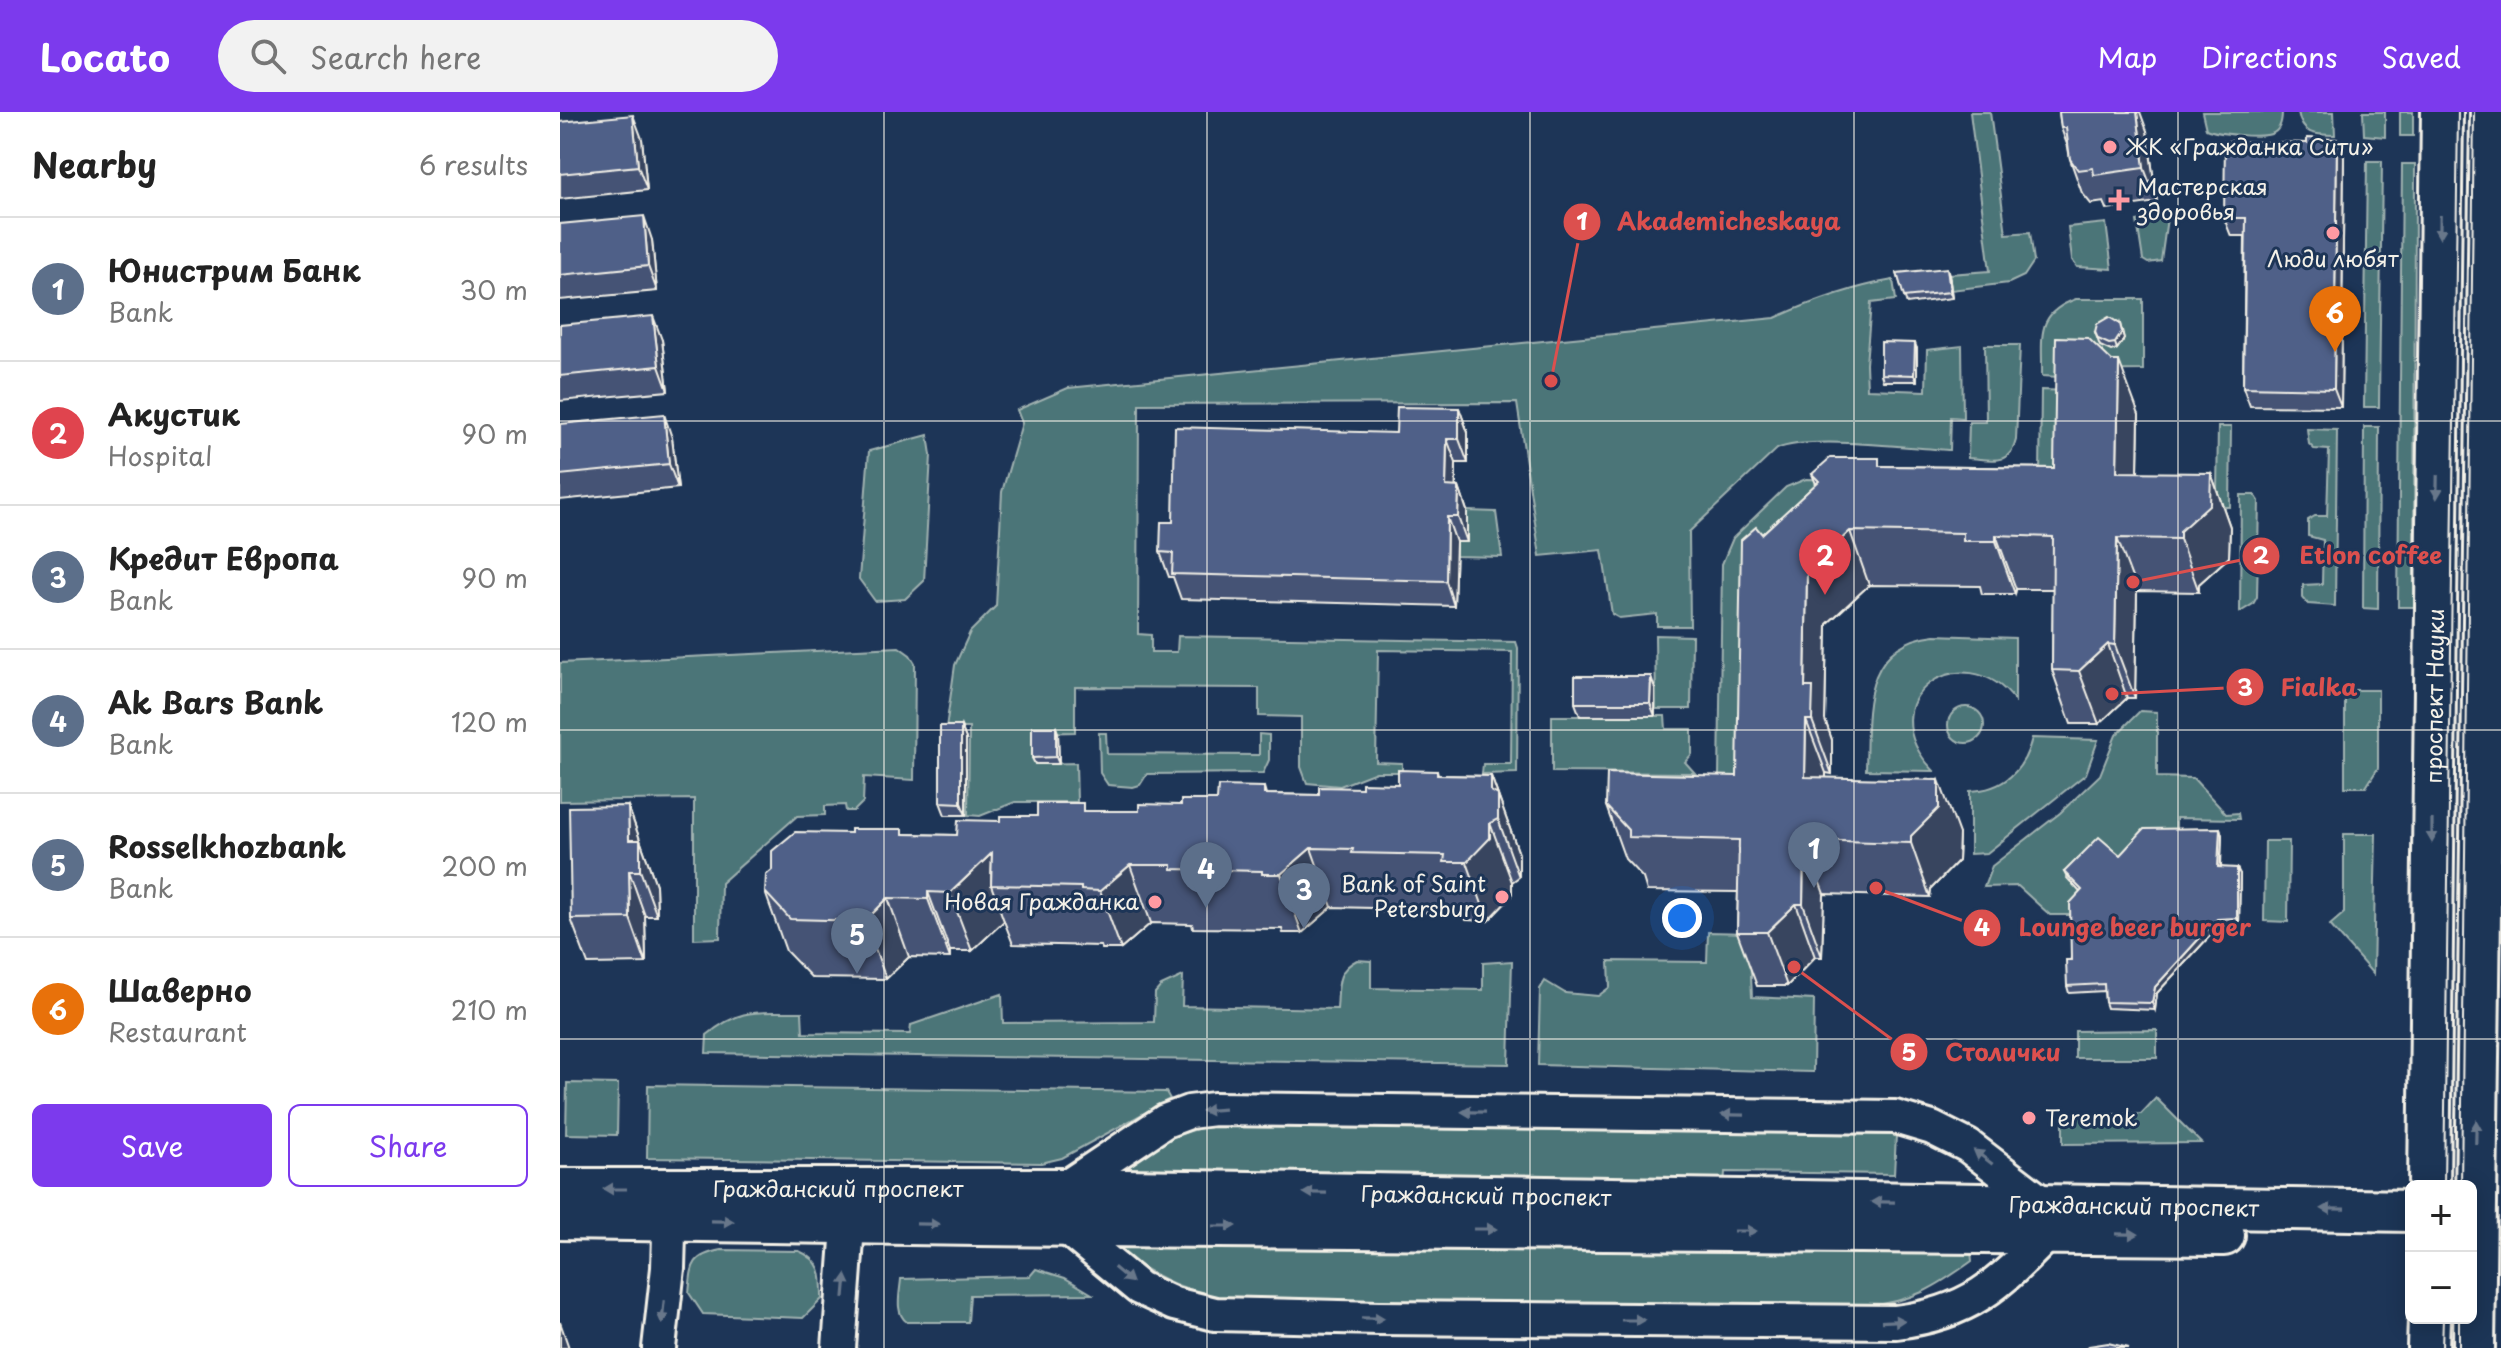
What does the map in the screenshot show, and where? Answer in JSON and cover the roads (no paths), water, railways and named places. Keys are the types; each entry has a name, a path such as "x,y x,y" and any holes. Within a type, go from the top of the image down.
{"main road":[{"name":"проспект Науки","path":"2429,1180 2442,112"},
{"path":"2474,1348 2482,1224 2491,112"},
{"name":"Гражданский проспект","path":"560,1189 670,1204 2047,1219 2405,1211"},
{"name":"Гражданский проспект","path":"560,1219 670,1204"},
{"name":"Гражданский проспект","path":"2047,1219 2405,1238"},
{"path":"2428,1348 2429,1324"}],"street":[{"path":"1214,1109 1895,1117 1932,1128 1968,1146 2047,1219 1993,1288 1962,1307 1917,1319 1880,1322 1379,1318 1215,1314 1174,1304 1139,1288 1063,1207 1165,1121 1189,1112 1214,1109"},
{"path":"659,1348 670,1204"},
{"path":"839,1348 850,1206"}],"tram line":[{"path":"2444,1180 2458,112"},
{"path":"2461,1180 2474,112"},
{"path":"2442,1348 2443,1324"},
{"path":"2459,1324 2459,1348"}],"place":[{"name":"ЖК «Гражданка Сити»","path":"2110,147"},
{"name":"Мастерская здоровья","path":"2119,200"},
{"name":"Люди любят","path":"2333,233"},
{"name":"Шаверно","path":"2335,352"},
{"name":"Akademicheskaya","path":"1551,381"},
{"name":"Etlon coffee","path":"2133,582"},
{"name":"Акустик","path":"1825,595"},
{"name":"Fialka","path":"2112,694"},
{"name":"Юнистрим Банк","path":"1814,888"},
{"name":"Lounge beer burger","path":"1876,888"},
{"name":"Bank of Saint Petersburg","path":"1502,897"},
{"name":"Новая Гражданка","path":"1155,902"},
{"name":"Ak Bars Bank","path":"1206,908"},
{"name":"Кредит Европа","path":"1304,929"},
{"name":"Столички","path":"1794,967"},
{"name":"Rosselkhozbank","path":"857,974"},
{"name":"Teremok","path":"2029,1118"}]}
